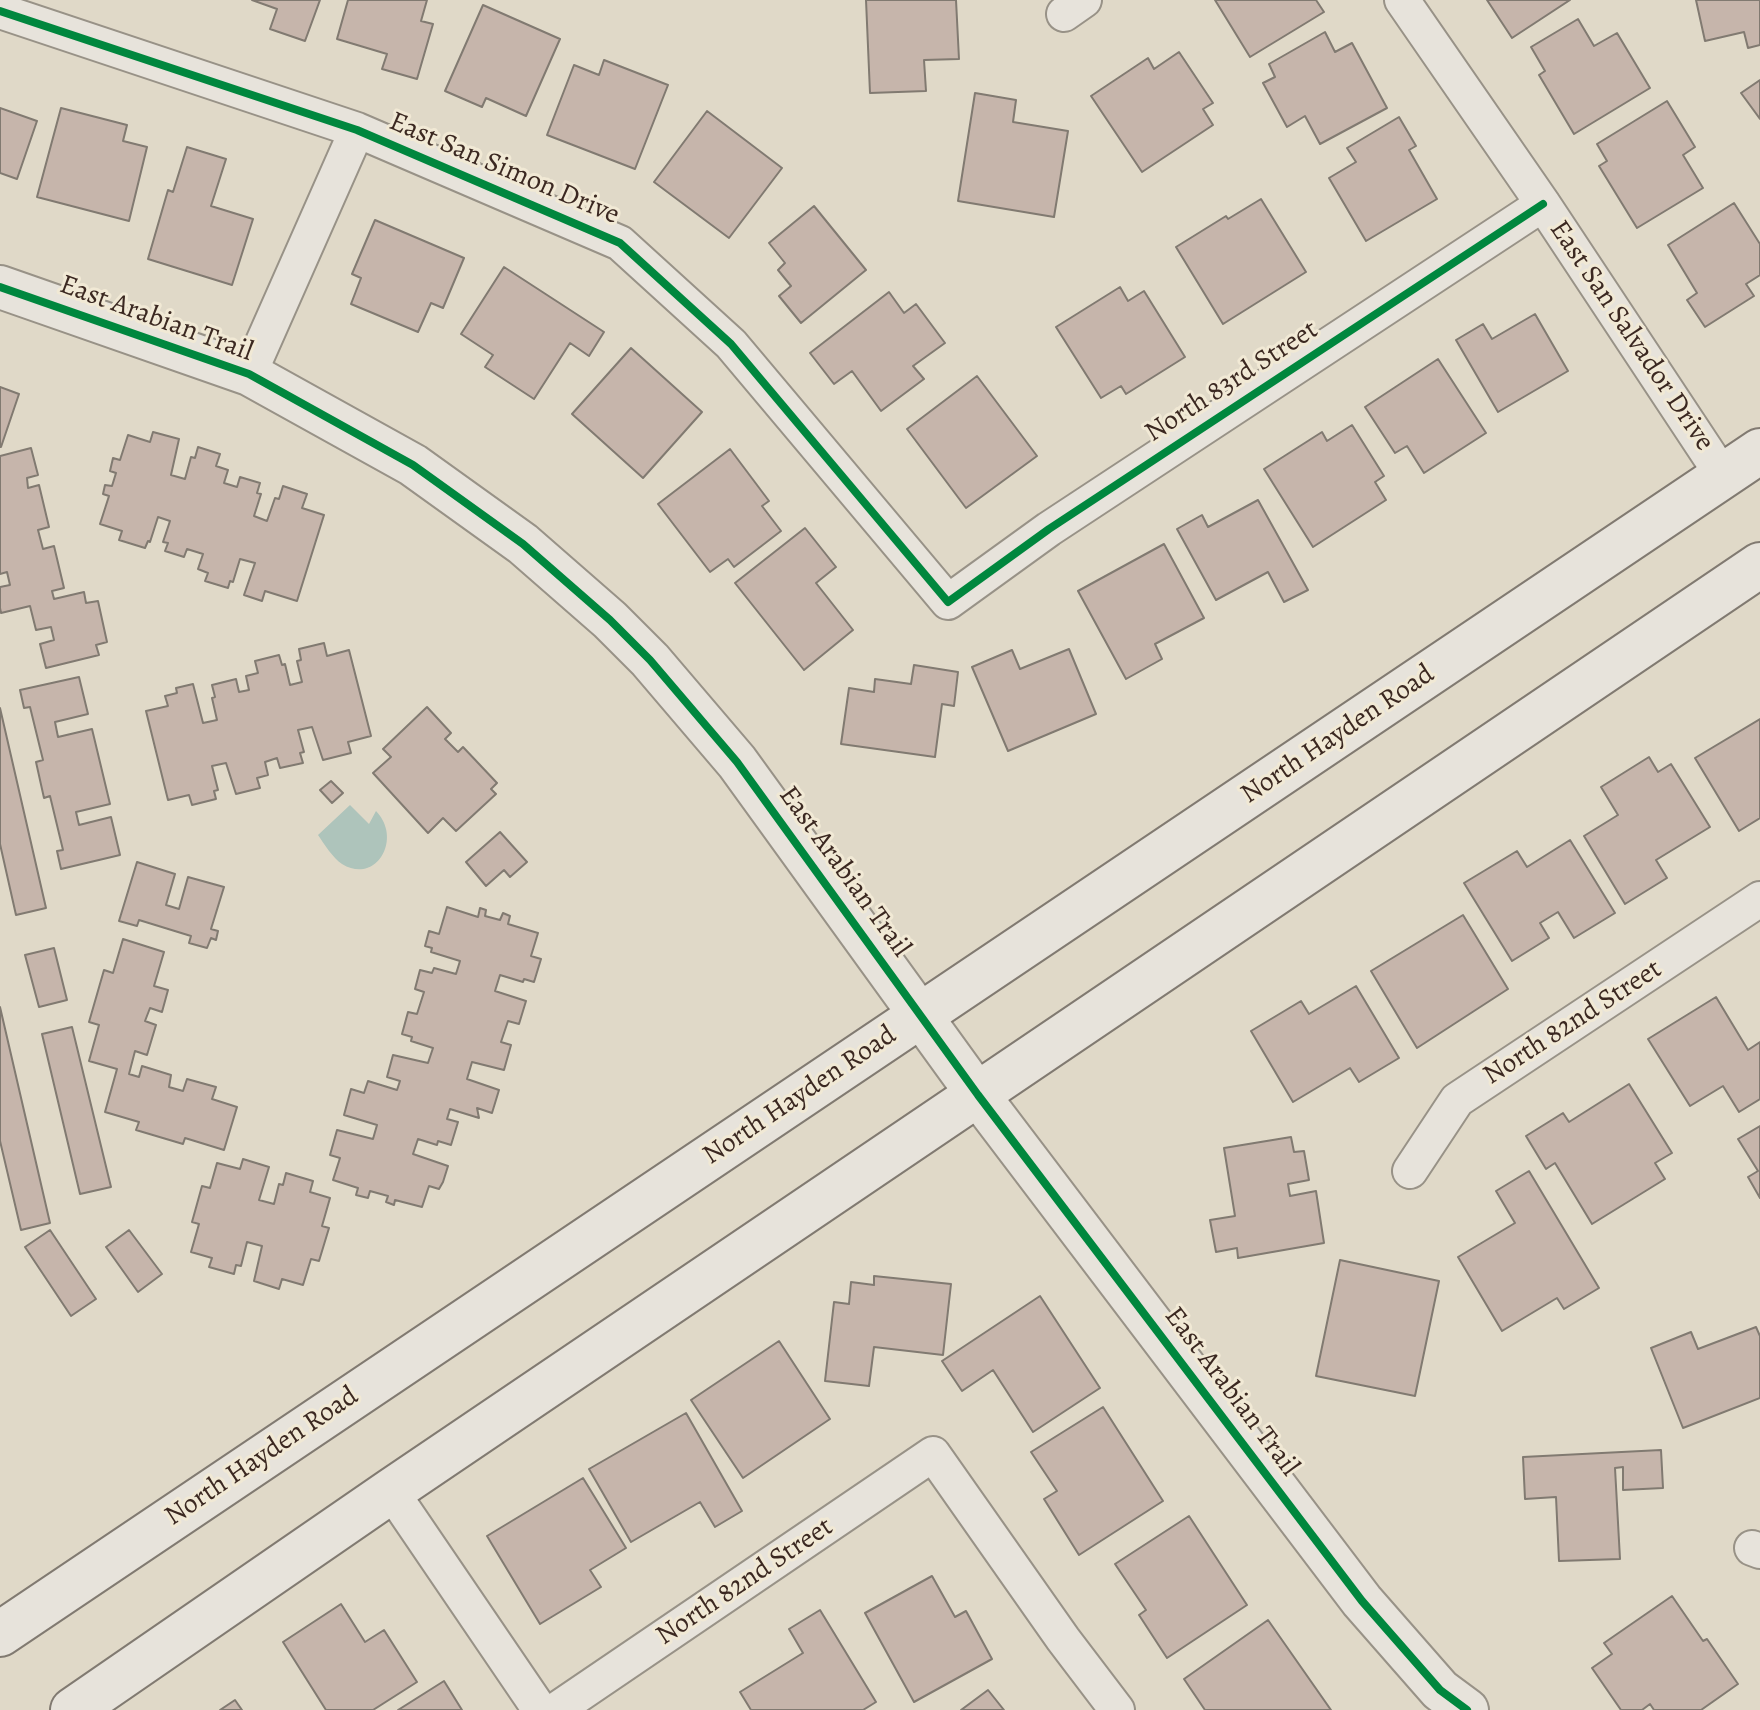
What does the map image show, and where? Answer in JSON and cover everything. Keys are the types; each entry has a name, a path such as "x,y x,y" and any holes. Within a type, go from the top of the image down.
{"main road":[{"name":"North Hayden Road","path":"0,1634 1760,451"},
{"path":"73,1710 391,1491 1760,565"}],"street":[{"name":"East San Salvador Drive","path":"1402,0 1543,204 1723,476"},
{"name":"East San Simon Drive","path":"0,11 357,130 620,243 731,344 948,602"},
{"path":"249,374 357,130"},
{"name":"North 83rd Street","path":"948,602 1049,529 1543,204"},
{"name":"East Arabian Trail","path":"0,287 249,374 413,465 523,544 610,620 650,660 737,762 978,1095 1362,1601 1440,1690 1467,1710"},
{"name":"North 82nd Street","path":"1410,1171 1457,1100 1760,899"},
{"name":"North 82nd Street","path":"556,1710 933,1454 1063,1639 1117,1710"},
{"path":"391,1491 540,1710"}],"shaded area":[{"path":"350,805 369,824 376,811 384,822 387,834 382,856 365,869 342,864 318,835"}],"building":[{"path":"252,0 320,0 305,41 270,29 277,9"},
{"path":"348,0 427,0 421,21 433,24 417,79 382,69 387,54 337,39"},
{"path":"866,0 956,0 959,59 924,60 926,91 870,93"},
{"path":"1215,0 1316,0 1324,12 1250,57"},
{"path":"1487,0 1570,0 1512,38"},
{"path":"1696,0 1760,0 1760,45 1748,48 1744,32 1705,41"},
{"path":"483,5 560,39 526,116 486,98 482,107 445,91"},
{"path":"1578,19 1594,46 1617,33 1650,88 1574,134 1539,75 1545,71 1531,47"},
{"path":"1325,32 1335,52 1352,43 1387,108 1320,144 1305,116 1287,127 1263,83 1275,77 1269,64"},
{"path":"1179,52 1213,103 1203,109 1213,125 1142,172 1091,96 1148,58 1154,69"},
{"path":"604,60 668,85 635,169 547,135 574,65 599,75"},
{"path":"1760,80 1760,119 1741,93"},
{"path":"975,93 1016,100 1013,122 1068,131 1054,217 958,201"},
{"path":"1667,101 1695,147 1683,155 1703,188 1637,228 1599,166 1607,161 1597,144"},
{"path":"0,108 37,121 17,179 0,173"},
{"path":"61,108 127,125 123,141 147,147 129,221 37,197"},
{"path":"707,111 782,168 729,238 654,182"},
{"path":"1399,117 1416,146 1409,150 1437,199 1366,241 1329,178 1356,162 1347,148"},
{"path":"187,147 226,159 211,206 253,219 232,285 148,259 168,190 173,192"},
{"path":"1261,199 1306,272 1223,324 1176,247 1226,216 1228,219"},
{"path":"1734,203 1760,244 1760,275 1746,284 1754,296 1705,327 1687,300 1697,293 1668,245"},
{"path":"814,206 866,270 801,323 779,296 791,286 778,270 785,263 769,243"},
{"path":"375,220 464,258 443,308 431,303 418,332 351,304 361,278 352,274"},
{"path":"504,267 604,332 589,356 570,343 534,399 485,367 493,355 461,334"},
{"path":"1120,287 1128,301 1144,291 1185,357 1126,394 1121,386 1101,398 1056,327"},
{"path":"889,292 904,313 916,304 945,343 913,366 924,379 881,411 852,371 834,384 810,353"},
{"path":"1535,314 1568,371 1498,412 1456,340 1483,324 1492,339"},
{"path":"631,348 702,412 643,478 572,414"},
{"path":"1438,359 1486,433 1424,473 1407,446 1395,453 1365,407"},
{"path":"977,376 1037,456 966,508 907,429"},
{"path":"0,387 19,394 1,447 0,447"},
{"path":"1352,425 1384,476 1375,482 1386,500 1313,547 1264,469 1322,432 1327,441"},
{"path":"153,432 179,439 171,475 185,479 191,457 195,458 198,447 220,454 216,466 228,470 224,483 237,487 240,477 260,483 257,493 261,494 254,516 267,521 283,486 307,494 302,508 324,515 297,601 265,591 262,601 244,595 255,563 240,559 228,588 205,581 208,573 198,569 203,554 187,549 184,557 165,551 168,543 163,542 170,521 158,517 145,548 119,540 122,531 100,524 109,496 103,494 105,485 112,486 116,473 110,471 113,458 120,460 128,435 150,442"},
{"path":"31,448 38,475 27,478 28,488 39,485 49,527 38,530 43,549 54,546 64,588 52,591 54,599 84,592 86,603 98,601 107,642 96,645 99,655 46,668 40,644 54,640 51,627 36,630 30,606 1,613 0,608 0,587 10,585 7,572 0,574 0,456"},
{"path":"730,449 769,501 762,506 781,531 734,567 728,559 710,572 658,504"},
{"path":"1258,500 1308,590 1284,602 1268,572 1216,600 1177,529 1202,515 1208,527"},
{"path":"805,528 836,567 816,583 853,630 804,670 735,583"},
{"path":"1164,544 1204,618 1155,644 1162,659 1126,679 1078,591"},
{"path":"324,643 327,656 349,650 371,736 348,742 351,753 323,760 312,727 298,730 304,752 300,753 303,763 280,768 277,758 265,762 268,775 257,778 260,788 236,794 226,763 212,766 218,790 214,791 216,799 192,805 189,795 168,800 146,711 168,706 165,696 177,693 176,688 193,684 203,723 217,720 212,685 236,679 239,692 249,690 246,676 258,673 255,661 279,655 282,665 285,664 290,685 302,682 297,661 301,660 299,649"},
{"path":"1069,649 1096,714 1008,751 972,667 1012,650 1020,669"},
{"path":"914,665 958,672 954,706 942,704 935,757 841,744 849,688 874,692 875,679 911,684"},
{"path":"79,677 88,714 55,722 58,737 92,729 110,804 76,812 79,825 111,817 120,855 61,869 57,851 63,850 50,796 44,798 36,762 43,760 30,707 24,708 20,690"},
{"path":"427,707 451,733 445,739 458,752 463,747 497,783 491,789 496,794 456,831 443,818 428,833 373,773 391,757 383,749"},
{"path":"0,708 46,908 16,915 0,844"},
{"path":"1760,719 1760,818 1739,831 1695,758"},
{"path":"1649,757 1658,772 1671,764 1710,827 1656,860 1667,878 1625,904 1584,836 1618,815 1601,787"},
{"path":"331,781 343,793 332,803 320,790"},
{"path":"500,832 527,862 510,877 504,870 486,886 466,862"},
{"path":"1570,840 1615,913 1574,938 1558,912 1540,923 1549,938 1512,961 1464,883 1517,851 1527,867"},
{"path":"137,862 175,874 166,905 179,909 188,877 224,887 211,929 218,931 216,940 211,938 207,948 189,943 191,936 139,920 137,926 119,921"},
{"path":"447,907 478,917 480,908 486,910 485,916 500,920 503,913 510,916 508,924 538,933 531,956 541,959 534,982 500,975 495,991 526,1001 519,1024 508,1021 501,1042 511,1045 504,1070 472,1062 467,1079 499,1090 492,1113 477,1108 479,1118 450,1109 447,1119 458,1122 451,1145 438,1141 437,1145 418,1139 413,1154 448,1166 443,1182 439,1189 429,1186 422,1207 395,1200 394,1205 386,1202 388,1196 370,1191 368,1198 356,1195 358,1188 333,1180 340,1158 330,1155 337,1130 373,1139 377,1125 344,1115 351,1089 364,1093 368,1081 397,1090 400,1081 387,1077 393,1055 428,1063 433,1048 411,1041 412,1037 402,1034 408,1012 417,1014 424,992 415,989 420,970 432,973 434,968 456,974 460,961 431,952 432,948 425,946 429,931 439,934"},
{"path":"1463,915 1508,989 1417,1048 1371,971"},
{"path":"123,939 164,952 154,986 168,990 162,1012 150,1008 145,1021 156,1025 147,1055 135,1051 129,1074 139,1077 142,1066 171,1075 169,1087 183,1091 187,1079 216,1087 212,1099 237,1107 224,1150 185,1138 183,1144 136,1130 139,1122 105,1112 117,1069 89,1061 99,1025 89,1022 104,970 113,973"},
{"path":"54,948 67,1000 39,1007 25,955"},
{"path":"1356,986 1399,1058 1359,1082 1350,1068 1293,1102 1251,1031 1301,1001 1309,1014"},
{"path":"1716,997 1748,1050 1760,1042 1760,1099 1739,1112 1723,1086 1690,1106 1648,1039"},
{"path":"0,1007 50,1223 21,1230 0,1141"},
{"path":"72,1027 111,1187 80,1194 42,1034"},
{"path":"1629,1084 1672,1153 1655,1163 1665,1179 1592,1224 1555,1163 1546,1169 1526,1136 1563,1113 1569,1122"},
{"path":"1760,1126 1760,1198 1748,1177 1758,1171 1738,1139"},
{"path":"1291,1137 1294,1152 1304,1151 1309,1180 1288,1184 1290,1196 1316,1191 1324,1243 1238,1258 1237,1248 1216,1252 1210,1220 1235,1216 1224,1148"},
{"path":"243,1159 269,1167 259,1200 274,1204 279,1184 283,1185 286,1173 313,1181 310,1192 330,1198 322,1226 329,1228 319,1261 311,1259 303,1285 282,1279 279,1289 254,1281 262,1246 247,1242 241,1266 236,1265 234,1274 209,1267 212,1258 191,1252 199,1224 192,1222 202,1186 210,1188 217,1163 240,1169"},
{"path":"1529,1171 1599,1288 1564,1309 1557,1298 1502,1331 1458,1257 1515,1223 1496,1191"},
{"path":"50,1230 96,1299 71,1316 25,1247"},
{"path":"129,1230 162,1274 138,1292 106,1247"},
{"path":"1340,1260 1439,1281 1415,1396 1316,1376"},
{"path":"874,1276 951,1284 943,1355 874,1347 869,1386 825,1381 834,1302 849,1304 851,1282 874,1285"},
{"path":"1040,1296 1100,1388 1033,1432 993,1370 962,1391 942,1361"},
{"path":"1756,1327 1760,1336 1760,1398 1683,1428 1651,1348 1691,1332 1698,1349"},
{"path":"779,1341 830,1419 743,1478 691,1400"},
{"path":"1103,1407 1163,1501 1079,1555 1044,1499 1057,1491 1031,1452"},
{"path":"686,1413 742,1511 715,1527 700,1502 631,1542 589,1469"},
{"path":"1661,1450 1663,1488 1623,1490 1623,1467 1615,1468 1620,1559 1559,1561 1556,1497 1525,1499 1523,1457"},
{"path":"583,1478 626,1548 590,1570 601,1587 540,1624 487,1536"},
{"path":"1189,1516 1247,1605 1167,1658 1139,1615 1146,1610 1115,1564"},
{"path":"932,1576 955,1617 966,1611 992,1659 914,1702 865,1613"},
{"path":"1672,1596 1738,1684 1701,1710 1654,1710 1650,1704 1642,1710 1621,1710 1592,1668 1612,1654 1604,1643"},
{"path":"341,1604 365,1642 384,1630 417,1682 373,1710 326,1710 283,1642"},
{"path":"820,1610 876,1702 863,1710 751,1710 740,1692 803,1653 789,1629"},
{"path":"1268,1620 1331,1710 1205,1710 1184,1679"},
{"path":"444,1681 462,1710 398,1710"},
{"path":"988,1690 1004,1710 961,1710"},
{"path":"235,1700 242,1710 220,1710"}],"cycle path":[{"path":"0,11 357,130 620,243 731,344 948,602 1049,529 1543,204"},
{"path":"0,287 249,374 413,465 523,544 610,620 650,660 737,762 978,1095 1362,1601 1440,1690 1467,1710"}]}
